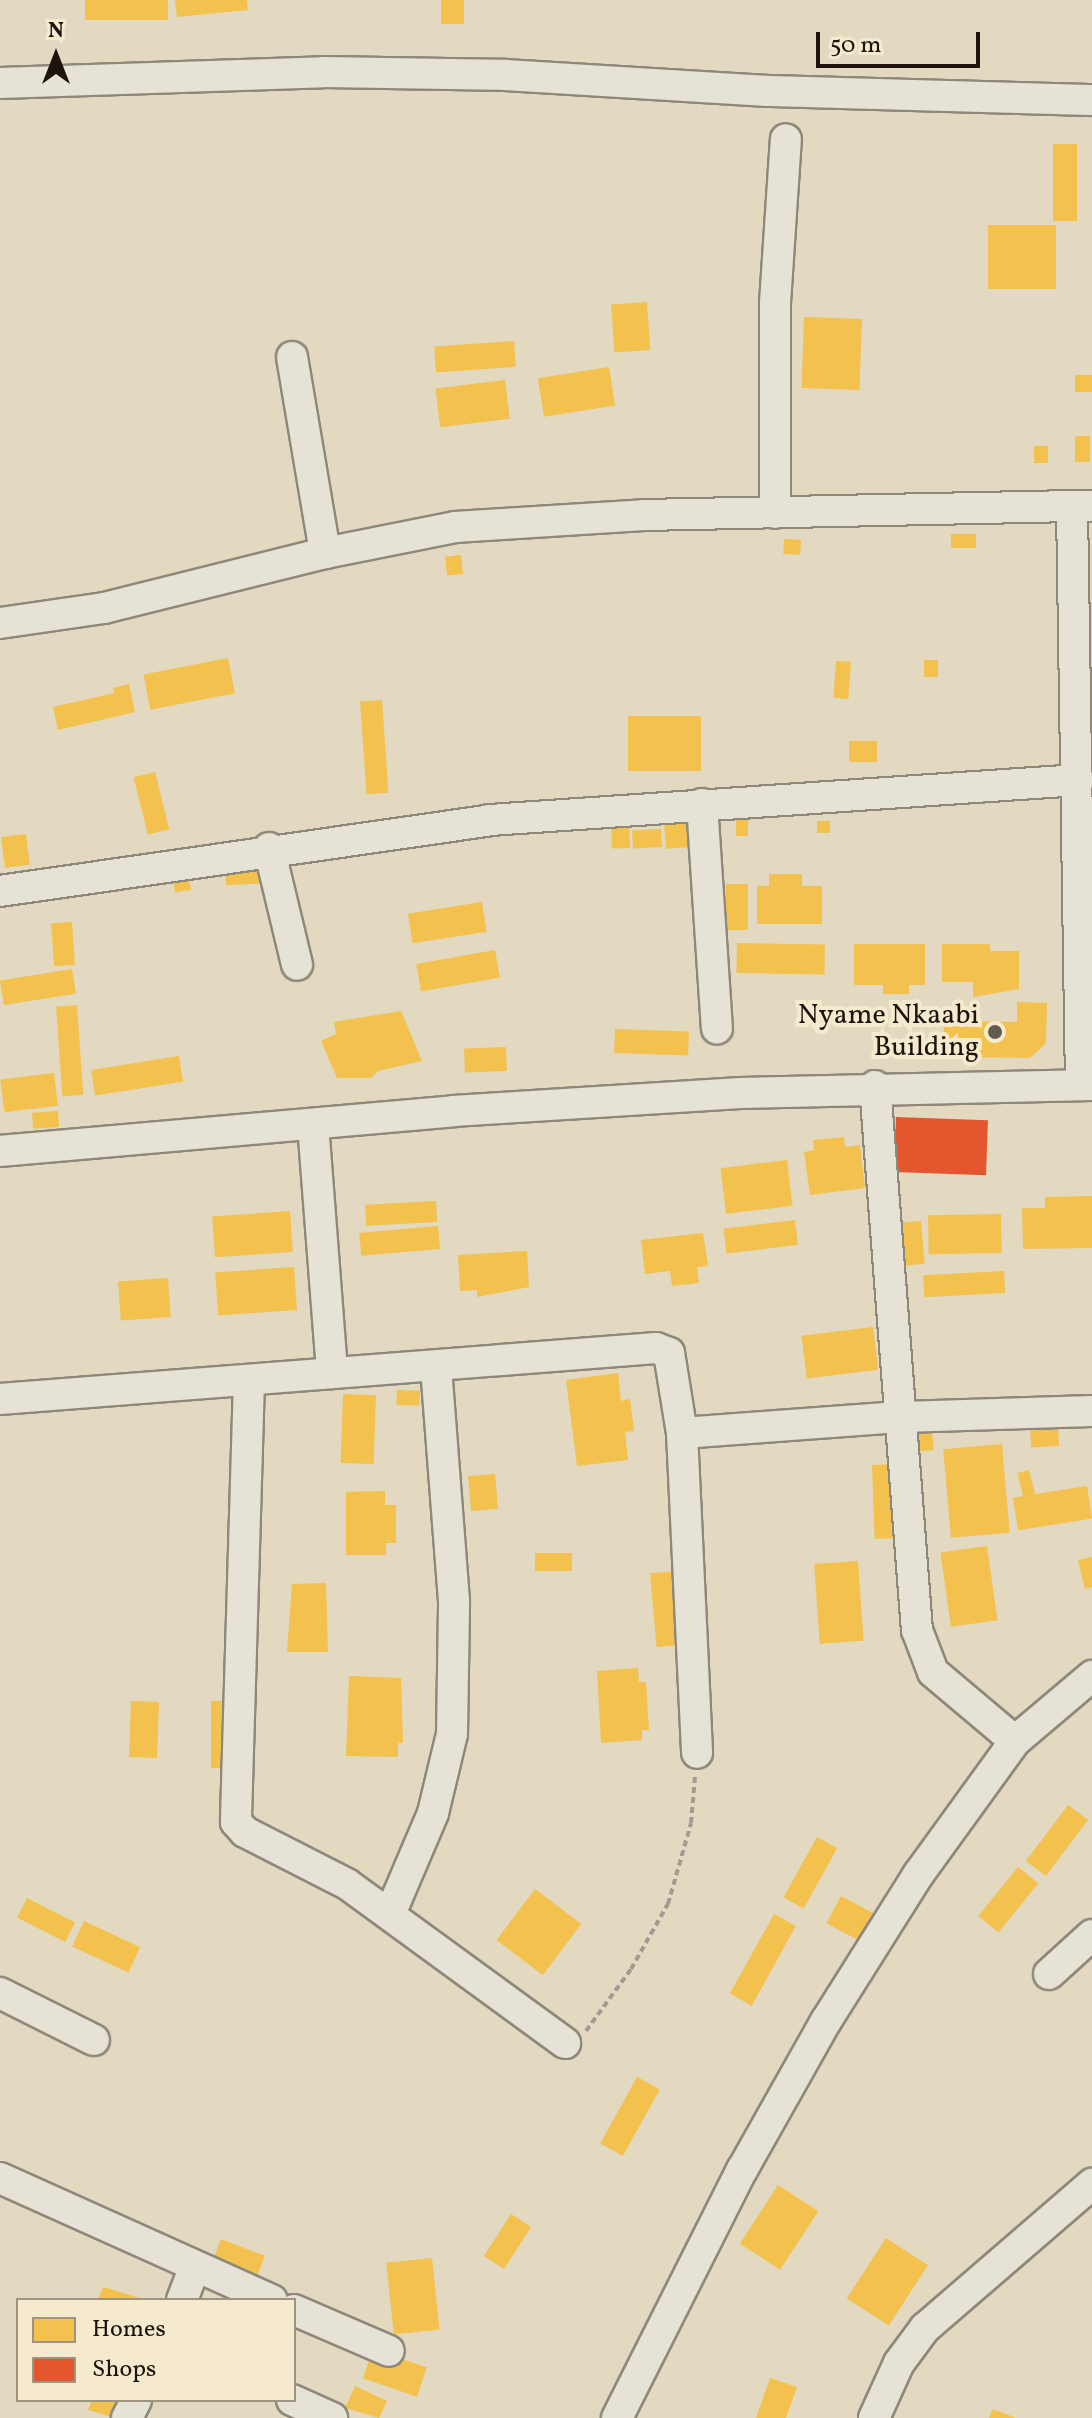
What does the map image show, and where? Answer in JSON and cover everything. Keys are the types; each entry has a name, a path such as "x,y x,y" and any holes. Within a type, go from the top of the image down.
{"street":[{"path":"0,83 415,73 768,91 1092,100"},
{"path":"775,513 775,303 786,139"},
{"path":"292,357 325,553"},
{"path":"0,623 104,608 325,553 455,527 775,513 1082,506 1079,780 1086,1085 875,1086 313,1124 0,1151"},
{"path":"0,891 269,848 490,820 1079,780"},
{"path":"702,804 717,1029"},
{"path":"269,848 297,965"},
{"path":"875,1086 902,1417 908,1553 923,1652 933,1672 1015,1741"},
{"path":"313,1124 332,1373"},
{"path":"0,1399 656,1348 669,1353 674,1364 682,1433 697,1753"},
{"path":"390,1914 433,1813 452,1734 454,1601 436,1366"},
{"path":"249,1380 236,1822 390,1914 565,2043"},
{"path":"682,1433 902,1417 1092,1411"},
{"path":"617,2418 742,2170 826,2021 918,1875 1015,1741 1092,1676"},
{"path":"1049,1974 1092,1935"},
{"path":"0,1993 94,2040"},
{"path":"0,2178 267,2298"},
{"path":"874,2418 899,2363 925,2328 1092,2184"},
{"path":"183,2298 195,2266"},
{"path":"296,2311 389,2351"},
{"path":"296,2402 332,2418"}],"path":[{"path":"565,2043 579,2041 631,1969 668,1904 691,1823 697,1753"}],"building: Homes":[{"path":"85,0 168,0 168,20 85,20"},
{"path":"175,0 247,0 248,10 177,17"},
{"path":"441,0 464,0 464,24 441,24"},
{"path":"1053,144 1077,144 1077,221 1053,221"},
{"path":"988,225 1056,225 1056,289 988,289"},
{"path":"647,302 650,350 614,352 611,305"},
{"path":"804,317 862,319 859,390 802,388"},
{"path":"514,341 516,367 436,373 434,347"},
{"path":"609,367 615,406 544,417 538,378"},
{"path":"1075,375 1092,375 1092,392 1075,392"},
{"path":"505,380 510,419 440,427 436,389"},
{"path":"1075,436 1090,436 1090,462 1075,462"},
{"path":"1034,446 1048,446 1048,463 1034,463"},
{"path":"951,534 976,534 976,548 951,548"},
{"path":"784,539 801,540 800,555 783,554"},
{"path":"461,555 463,574 447,576 445,557"},
{"path":"228,658 235,693 150,710 144,674"},
{"path":"924,660 938,660 938,677 924,677"},
{"path":"836,661 851,662 848,699 833,698"},
{"path":"129,684 135,712 58,730 53,707 114,693 113,688"},
{"path":"382,700 388,793 367,794 360,702"},
{"path":"628,716 701,716 701,771 628,771"},
{"path":"849,741 877,741 877,762 849,762"},
{"path":"155,772 169,829 148,835 134,777"},
{"path":"629,819 630,848 612,849 611,820"},
{"path":"691,819 693,847 666,849 664,821"},
{"path":"736,820 748,820 748,836 736,836"},
{"path":"817,821 830,821 830,833 817,833"},
{"path":"661,829 662,847 633,848 632,831"},
{"path":"26,834 30,865 5,868 1,837"},
{"path":"270,864 271,883 226,885 225,866"},
{"path":"188,873 191,890 175,893 172,876"},
{"path":"769,874 802,874 802,886 822,886 822,924 757,924 757,886 769,886"},
{"path":"726,884 748,884 748,930 726,930"},
{"path":"482,902 487,932 413,943 408,914"},
{"path":"72,922 75,965 54,966 51,923"},
{"path":"737,943 825,945 824,975 736,973"},
{"path":"854,944 925,944 925,985 909,985 909,994 883,994 883,985 854,985"},
{"name":"Nyame Nkaabi Building","path":"942,944 990,944 990,951 1019,951 1019,989 973,997 973,982 942,982"},
{"path":"495,950 500,978 421,991 416,964"},
{"path":"72,969 76,994 4,1005 0,980"},
{"name":"Nyame Nkaabi Building","path":"1017,1002 1047,1003 1046,1043 1030,1058 943,1057 944,1021 1017,1022"},
{"path":"77,1005 83,1095 62,1096 56,1006"},
{"path":"401,1011 422,1061 378,1071 371,1078 337,1078 321,1041 336,1034 334,1022"},
{"path":"615,1029 689,1032 688,1056 614,1053"},
{"path":"506,1047 507,1071 465,1072 464,1048"},
{"path":"179,1056 183,1082 95,1096 91,1070"},
{"path":"54,1073 58,1106 4,1112 0,1080"},
{"path":"58,1111 59,1127 33,1129 32,1113"},
{"path":"844,1137 845,1147 860,1145 865,1188 810,1195 804,1152 814,1150 813,1140"},
{"path":"787,1160 793,1206 726,1214 720,1168"},
{"path":"1092,1196 1092,1248 1023,1249 1022,1208 1045,1208 1045,1197"},
{"path":"436,1201 437,1222 366,1226 365,1205"},
{"path":"290,1211 293,1252 215,1257 212,1216"},
{"path":"1001,1214 1002,1253 929,1254 928,1215"},
{"path":"795,1220 798,1245 727,1254 724,1229"},
{"path":"921,1221 925,1264 900,1266 896,1223"},
{"path":"438,1226 440,1249 361,1256 359,1233"},
{"path":"703,1233 708,1266 697,1267 699,1283 672,1286 670,1271 645,1274 641,1240"},
{"path":"527,1251 529,1287 477,1297 477,1290 460,1291 458,1255"},
{"path":"294,1267 297,1310 218,1315 215,1273"},
{"path":"1004,1271 1005,1293 924,1297 923,1275"},
{"path":"168,1278 171,1317 121,1320 118,1281"},
{"path":"873,1327 878,1370 807,1378 802,1336"},
{"path":"618,1373 621,1401 630,1399 634,1431 625,1432 628,1460 577,1466 566,1380"},
{"path":"397,1390 420,1391 419,1406 396,1405"},
{"path":"343,1394 376,1395 374,1464 341,1463"},
{"path":"1058,1426 1059,1446 1031,1447 1030,1427"},
{"path":"932,1432 934,1450 918,1452 916,1434"},
{"path":"1002,1444 1010,1533 951,1538 943,1449"},
{"path":"898,1464 901,1538 875,1539 872,1465"},
{"path":"1029,1470 1035,1494 1023,1497 1017,1473"},
{"path":"495,1474 498,1509 471,1511 468,1476"},
{"path":"1087,1486 1092,1519 1018,1530 1013,1498"},
{"path":"385,1491 385,1505 396,1505 396,1543 386,1543 386,1555 346,1555 346,1492"},
{"path":"987,1546 997,1620 951,1627 940,1553"},
{"path":"535,1553 572,1553 572,1571 535,1571"},
{"path":"1092,1557 1092,1587 1085,1589 1078,1560"},
{"path":"858,1561 864,1641 820,1644 814,1564"},
{"path":"677,1571 683,1645 657,1647 650,1573"},
{"path":"326,1583 328,1652 287,1652 292,1584"},
{"path":"638,1668 639,1682 646,1682 649,1730 642,1730 642,1740 601,1743 597,1671"},
{"path":"349,1676 401,1678 403,1743 398,1743 398,1757 346,1756"},
{"path":"131,1701 159,1702 157,1758 129,1757"},
{"path":"211,1701 232,1701 232,1768 211,1768"},
{"path":"1068,1805 1088,1820 1046,1876 1026,1861"},
{"path":"817,1837 837,1848 804,1908 784,1897"},
{"path":"1018,1867 1038,1883 999,1932 978,1916"},
{"path":"535,1889 581,1924 543,1975 496,1940"},
{"path":"841,1896 873,1913 858,1940 826,1923"},
{"path":"27,1898 75,1923 65,1942 17,1918"},
{"path":"774,1914 796,1926 752,2006 730,1994"},
{"path":"84,1921 140,1947 128,1973 72,1946"},
{"path":"637,2077 660,2090 623,2156 600,2143"},
{"path":"778,2185 818,2211 780,2270 740,2244"},
{"path":"511,2214 531,2227 504,2269 484,2256"},
{"path":"886,2238 928,2265 889,2326 847,2298"},
{"path":"221,2239 265,2256 256,2280 212,2263"},
{"path":"432,2258 440,2330 394,2334 386,2263"},
{"path":"103,2287 140,2298 99,2298"},
{"path":"373,2349 427,2368 417,2397 363,2378"},
{"path":"770,2378 797,2387 786,2418 756,2418"},
{"path":"355,2386 387,2401 379,2418 345,2408"},
{"path":"91,2402 121,2402 115,2418 88,2410"},
{"path":"993,2409 1016,2418 989,2418"}],"building: Shops":[{"path":"896,1117 988,1120 986,1175 894,1172"}],"place":[{"name":"Nyame Nkaabi Building","path":"995,1032"}]}
